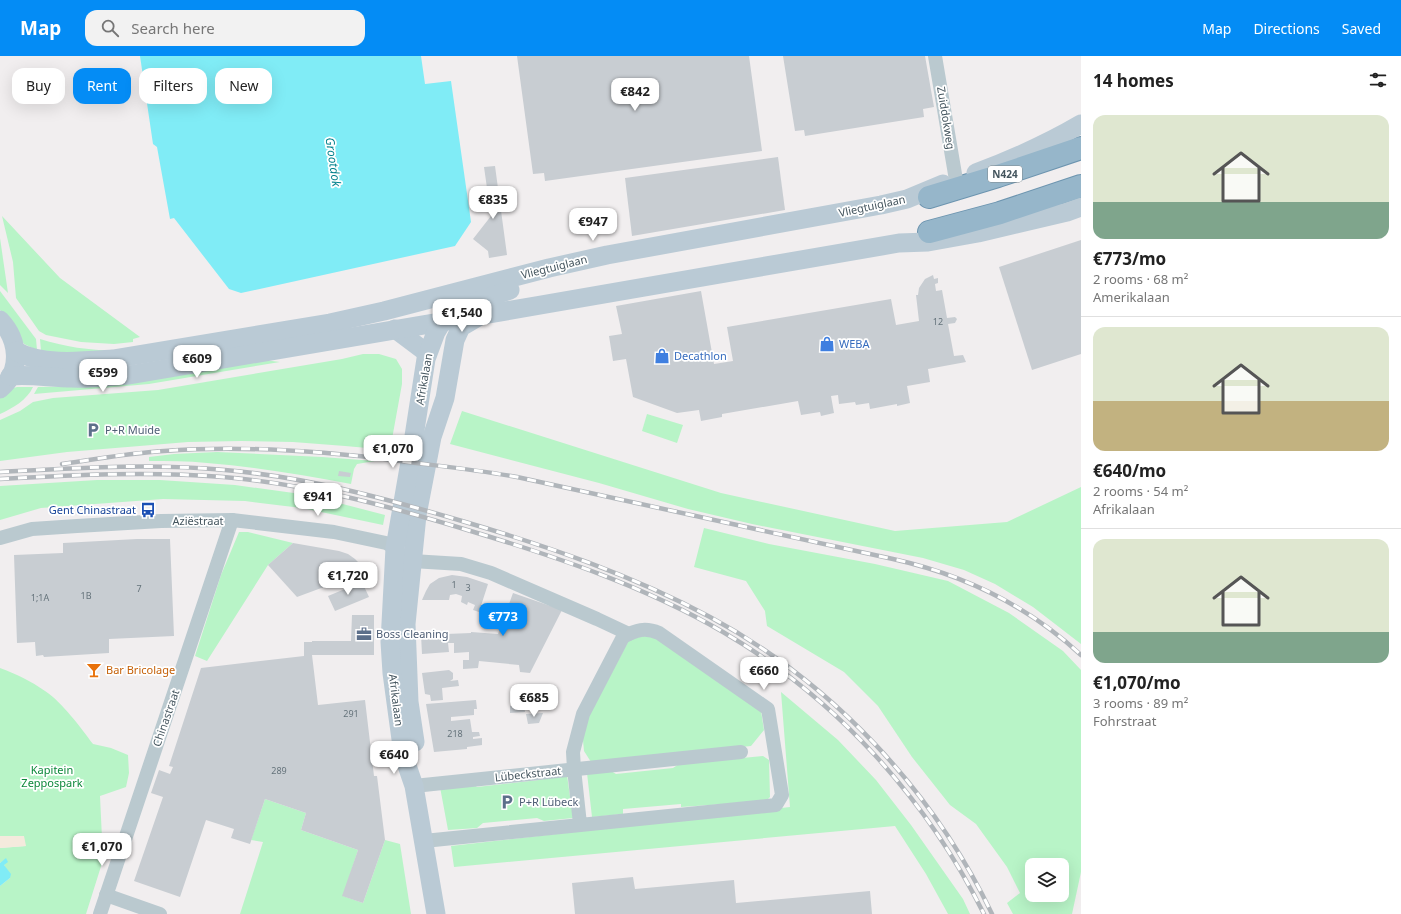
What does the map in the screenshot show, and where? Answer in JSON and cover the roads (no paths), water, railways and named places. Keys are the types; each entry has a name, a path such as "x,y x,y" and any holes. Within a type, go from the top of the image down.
{"highway":[{"name":"N424","path":"918,198 998,176 1081,148"},
{"name":"N424","path":"929,237 1081,186"}],"main road":[{"name":"Vliegtuiglaan","path":"16,351 24,356 43,359 89,361 113,359 330,323 549,268 644,247 918,198 928,189 1007,161 1042,146 1081,124"},
{"name":"N424","path":"452,355 455,340 461,327 479,316 929,237 978,233 1067,212 1081,207"},
{"name":"N424","path":"442,322 454,312 466,305 572,272 628,260 644,247"},
{"path":"417,302 436,314 442,322"},
{"path":"5,382 31,375 74,378 129,375 479,316"},
{"path":"0,320 8,328 16,351 14,365 5,382"},
{"name":"Afrikalaan","path":"436,914 414,786 403,754 392,673 390,642 395,548 427,353 442,322"},
{"name":"Afrikalaan","path":"414,786 416,753 410,708 406,624 418,515 432,437 445,398 452,355 442,322"},
{"path":"395,329 427,353"}],"street":[{"name":"Zuiddokweg","path":"935,56 956,180"},
{"name":"Aziëstraat","path":"0,538 32,529 160,521 232,520 334,532 386,543 395,548"},
{"name":"Chinastraat","path":"100,914 232,520"},
{"path":"412,561 461,564 491,573 629,634"},
{"path":"424,841 776,805 782,795 768,709 659,634 650,629 633,632 624,637 583,714 573,752 574,769 741,752"},
{"name":"Lübeckstraat","path":"414,786 574,769 580,824"},
{"path":"106,896 160,914"}],"water":[{"name":"Grootdok","path":"140,56 421,56 425,84 451,81 471,222 455,246 241,293 229,289 174,218 170,219 157,147 153,144 147,104 207,104 207,68 142,68"},
{"path":"6,858 8,862 4,865 11,874 10,878 0,886 0,863"}],"railway":[{"path":"62,464 151,452 194,449 253,449 371,457 517,477 920,566 970,583 994,594 1039,621 1081,655"},
{"path":"0,472 112,467 169,467 255,473 315,483 433,512 526,541 589,563 650,588 710,617 754,643 797,673 837,707 874,743 909,783 940,824 968,868 992,914"},
{"path":"0,479 84,475 167,474 223,477 287,485 381,505 443,523 538,552 633,587 694,616 723,632 764,658 803,688 840,720 874,754 906,791 935,830 961,871 984,914"}],"place":[{"name":"WEBA","path":"827,344"},
{"name":"Decathlon","path":"662,356"},
{"name":"P+R Muide","path":"93,430"},
{"name":"Gent Chinastraat","path":"148,510"},
{"name":"Boss Cleaning","path":"364,634"},
{"name":"Bar Bricolage","path":"94,670"},
{"name":"P+R Lübeck","path":"507,802"}],"park label":[{"name":"Kapitein Zeppospark","path":"52,776"}]}
